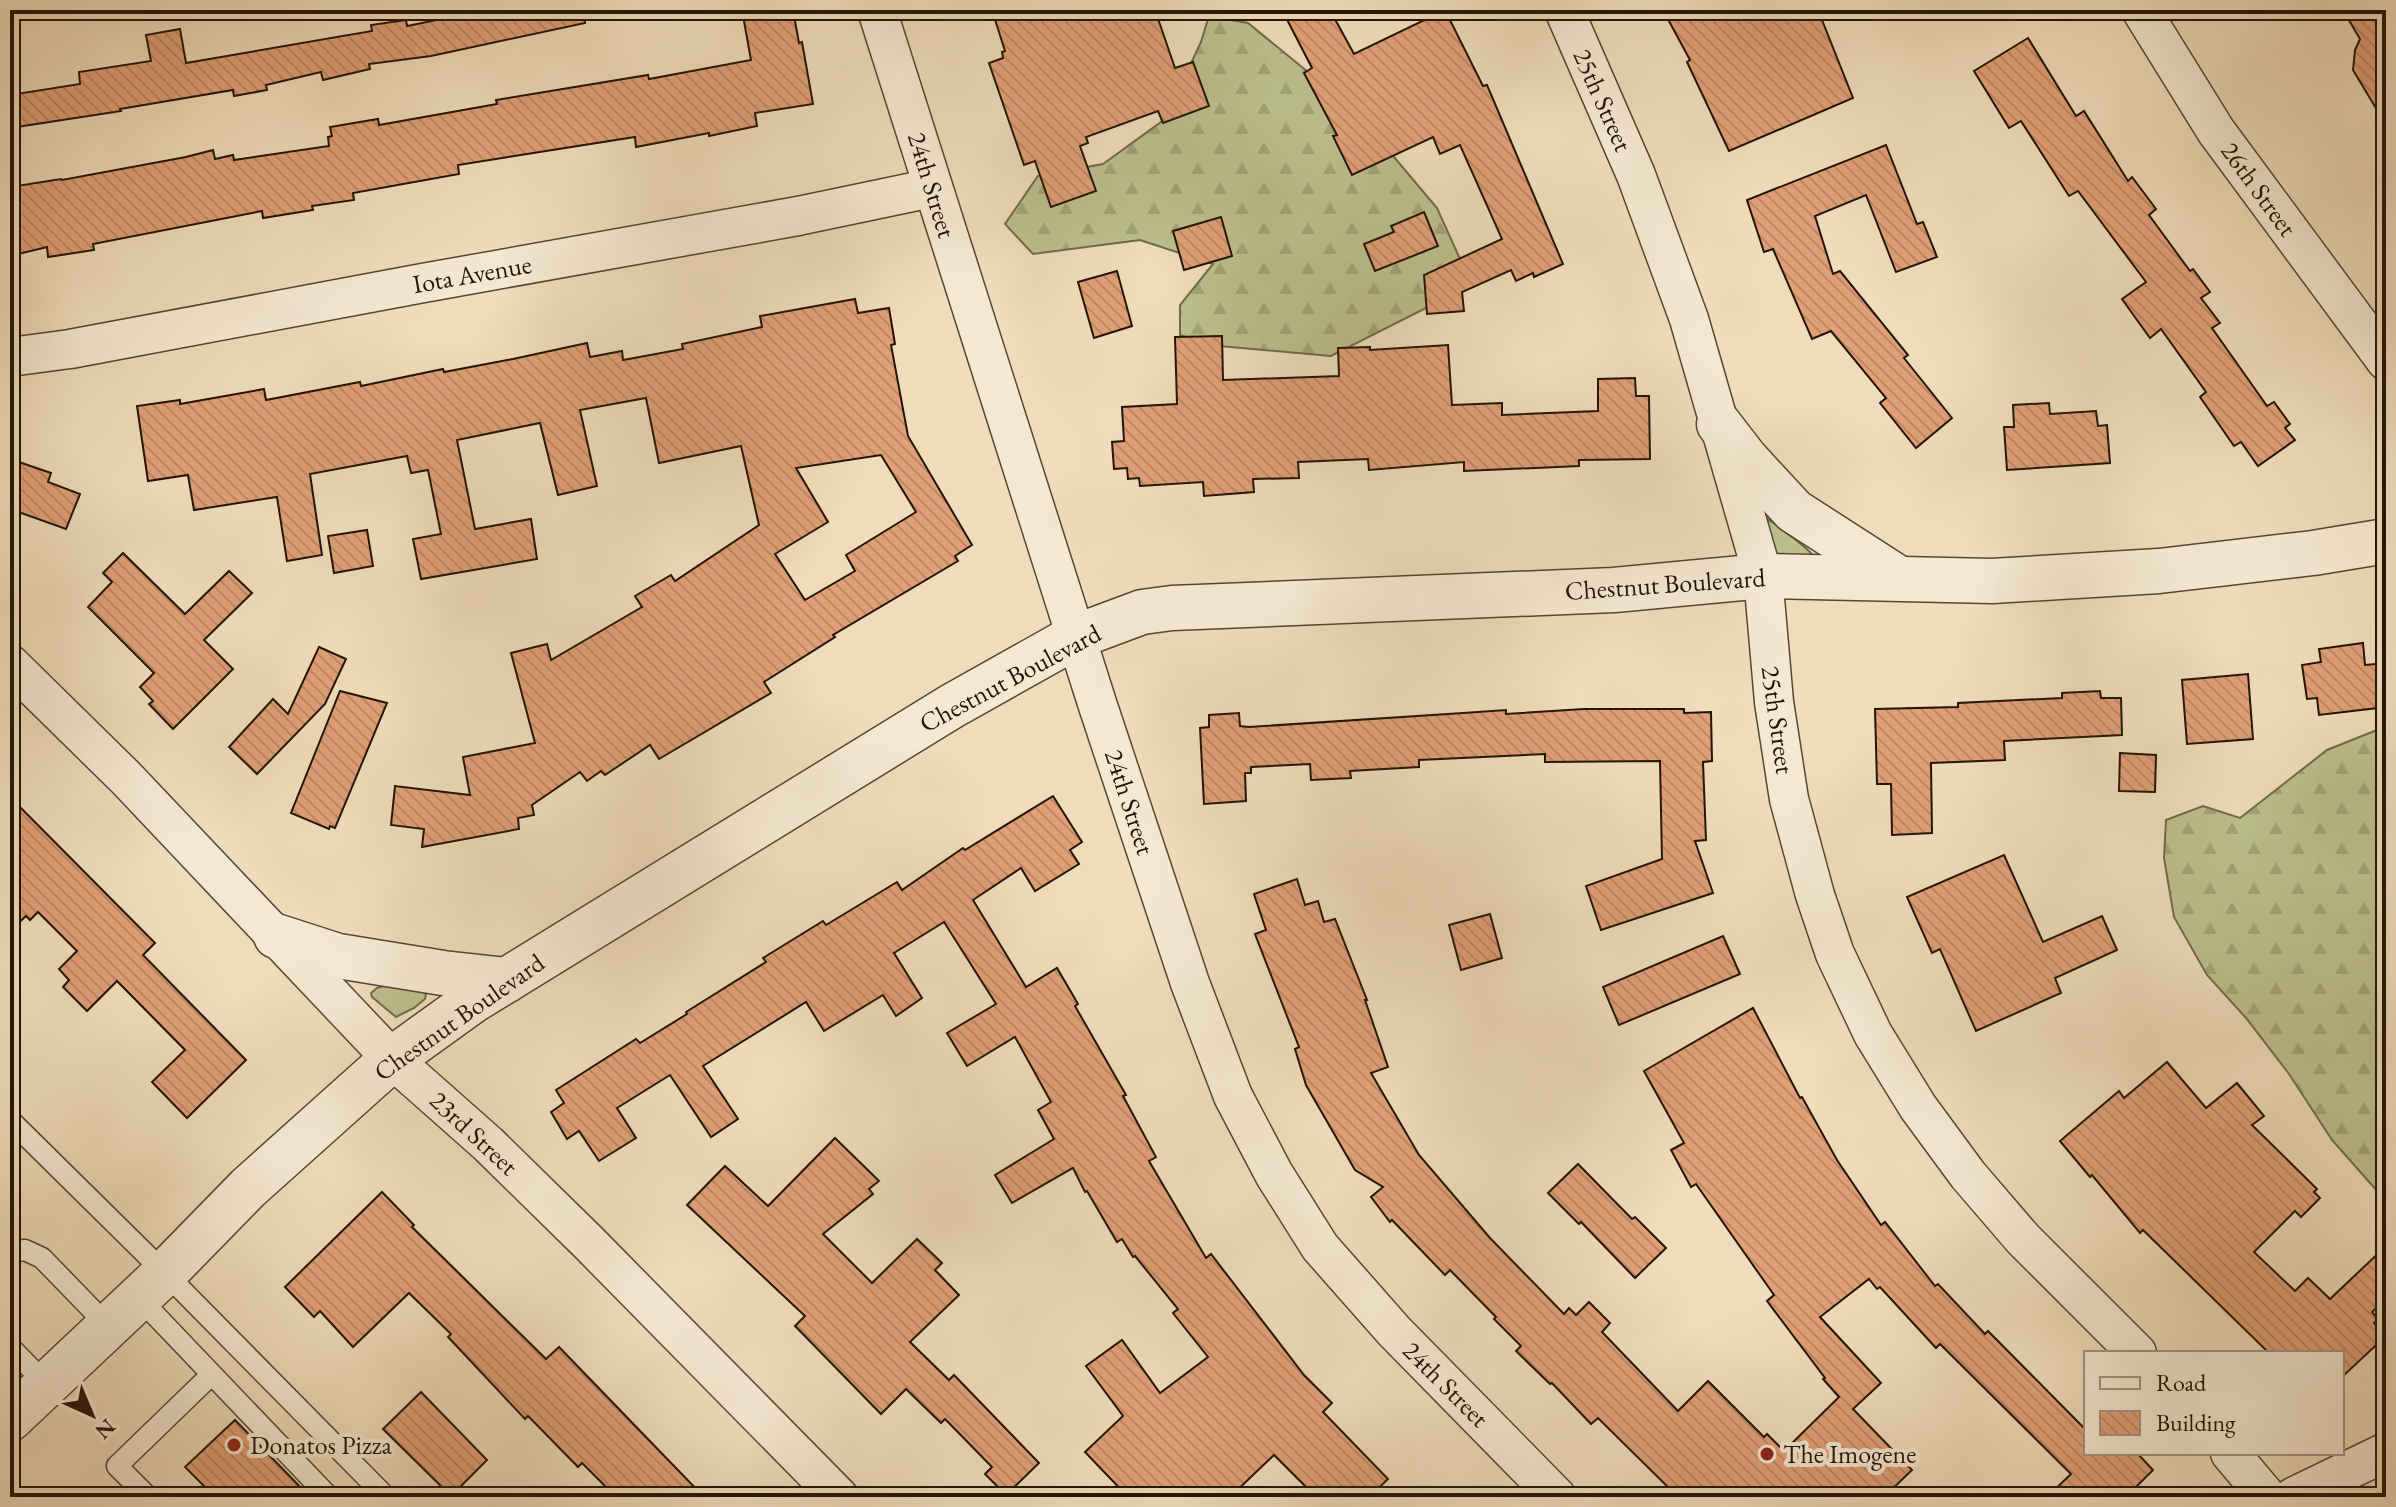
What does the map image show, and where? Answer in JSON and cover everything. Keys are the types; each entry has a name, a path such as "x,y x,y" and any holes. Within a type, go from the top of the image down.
{"street":[{"name":"24th Street","path":"877,10 1075,637 1190,983 1233,1096 1274,1174 1320,1247 1394,1331 1557,1497"},
{"name":"25th Street","path":"1564,10 1636,175 1689,319 1763,576 1774,702 1790,803 1835,954 1873,1034 1918,1107 1968,1175 2023,1239 2135,1351"},
{"name":"26th Street","path":"2141,10 2216,131 2386,361"},
{"name":"Iota Avenue","path":"10,357 70,349 798,216 932,188"},
{"path":"1719,424 1746,459 1794,511 1900,579"},
{"name":"Chestnut Boulevard","path":"10,1419 138,1299 248,1188 392,1059 474,1000 952,706 1075,637 1142,612 1172,608 1614,590 1763,576 1992,581 2159,571 2386,541"},
{"name":"23rd Street","path":"10,664 127,779 392,1059 488,1144 839,1497"},
{"path":"276,936 338,956 507,980"},
{"path":"2293,1497 2386,1452"},
{"path":"2232,1455 2267,1497"}],"lane":[{"path":"10,1120 138,1299 329,1497"},
{"path":"10,1252 25,1250 138,1299 386,1497"},
{"path":"10,1347 47,1385"},
{"path":"148,1497 117,1466 211,1375"}],"green space":[{"path":"1209,16 1248,23 1319,81 1373,132 1437,208 1460,259 1434,304 1331,356 1208,345 1180,335 1180,305 1213,264 1140,240 1033,254 1005,224 1038,176 1103,164 1165,119 1201,42"},
{"path":"1764,517 1807,549 1811,553 1809,558 1770,554"},
{"path":"2386,724 2386,1201 2332,1140 2289,1074 2246,1018 2207,975 2174,917 2164,858 2166,820 2203,806 2240,818 2327,750"},
{"path":"383,986 421,991 426,994 425,999 396,1017 372,997 371,993"}],"building":[{"path":"486,10 583,10 585,23 431,56 369,64 370,69 323,80 321,72 266,85 267,90 234,96 233,90 10,128 10,95 80,84 79,72 151,61 146,35 180,29 186,63 372,31 371,25 406,20 407,26"},
{"path":"742,10 793,10 813,104 755,113 757,126 709,136 709,133 636,147 635,137 458,165 459,174 353,193 354,200 312,206 313,210 263,218 262,211 93,244 94,250 48,257 47,247 10,256 10,187 62,180 213,150 215,159 233,155 234,160 329,146 328,137 332,136 330,127 378,119 379,125 497,104 496,100 648,75 649,79 751,60"},
{"path":"992,10 1155,10 1175,68 1193,62 1209,106 1163,123 1158,111 1086,137 1088,143 1080,146 1096,191 1051,207 1035,161 1024,165 989,63 1003,58 1002,52 1005,51"},
{"path":"1282,10 1330,10 1354,54 1445,10 1483,86 1487,85 1563,264 1516,281 1511,270 1462,292 1464,311 1427,314 1424,275 1502,239 1460,145 1440,154 1433,137 1352,175 1333,136 1337,135 1304,73 1312,68"},
{"path":"1663,10 1818,10 1853,98 1729,151 1687,62 1690,60"},
{"path":"2343,10 2386,10 2386,125 2353,70 2355,50 2360,39"},
{"path":"2028,38 2076,116 2084,111 2128,181 2132,177 2156,209 2149,215 2190,271 2193,269 2210,292 2201,298 2220,323 2212,328 2267,406 2274,402 2290,424 2285,428 2295,440 2258,466 2241,442 2234,446 2200,397 2206,392 2161,329 2150,338 2122,299 2146,282 2078,191 2069,196 2021,121 2009,128 1974,71"},
{"path":"1886,145 1917,224 1923,222 1937,257 1896,272 1866,195 1815,216 1833,274 1840,271 1908,355 1904,358 1952,418 1916,448 1880,403 1886,398 1831,331 1812,339 1773,249 1764,252 1747,200"},
{"path":"1424,212 1438,246 1375,271 1364,244 1394,232 1391,226"},
{"path":"1221,217 1232,256 1184,270 1173,231"},
{"path":"1117,271 1132,326 1094,338 1078,282"},
{"path":"855,299 858,313 889,308 895,344 891,345 908,436 972,545 955,556 958,561 833,635 835,637 764,682 771,693 659,759 650,745 605,775 601,771 587,781 580,772 532,805 534,815 518,818 519,829 422,847 424,829 391,825 395,786 470,795 463,757 535,743 511,653 547,644 551,660 642,607 635,596 671,575 675,581 759,525 741,446 659,463 646,398 580,410 597,486 558,495 540,423 457,440 475,529 531,519 537,559 421,579 413,539 441,534 428,470 411,473 407,456 310,474 322,555 287,561 277,497 194,510 188,475 148,481 137,406 180,400 180,404 264,389 266,400 360,382 361,386 443,369 444,372 587,343 590,357 622,351 623,360 683,349 682,344 762,327 760,316","holes":["881,455 916,512 846,555 855,571 805,600 775,554 828,522 796,468"]},
{"path":"1222,336 1223,380 1339,376 1338,348 1370,347 1370,350 1448,345 1452,405 1502,403 1502,415 1598,411 1598,379 1635,378 1636,396 1649,396 1650,459 1579,460 1579,466 1464,471 1464,462 1369,470 1368,459 1298,462 1299,478 1253,479 1254,492 1204,496 1203,482 1140,486 1139,478 1128,479 1127,468 1114,469 1112,442 1124,441 1122,407 1177,404 1175,337"},
{"path":"2049,403 2050,414 2096,411 2098,426 2107,425 2110,463 2007,470 2004,427 2014,427 2013,405"},
{"path":"10,459 51,473 48,482 80,494 66,529 10,509"},
{"path":"367,530 373,566 334,573 328,536"},
{"path":"123,553 185,614 229,571 252,593 204,640 233,669 173,729 149,704 153,701 140,687 154,673 88,607 112,582 103,573"},
{"path":"2363,643 2365,665 2386,663 2386,707 2319,715 2317,698 2307,699 2302,665 2321,662 2319,649"},
{"path":"319,647 346,659 325,704 257,774 229,747 273,699 288,714"},
{"path":"2248,674 2253,739 2187,744 2182,680"},
{"path":"340,691 387,703 335,828 330,826 329,829 291,813"},
{"path":"2100,691 2101,698 2121,698 2122,735 2004,741 2005,760 1931,763 1932,833 1892,835 1891,784 1877,784 1875,709 1958,707 1958,703 2062,698 2062,693"},
{"path":"1584,709 1711,712 1712,761 1703,762 1706,840 1695,841 1713,893 1601,930 1586,886 1662,859 1660,761 1545,762 1545,754 1419,760 1419,767 1350,771 1351,778 1311,780 1310,764 1251,767 1251,773 1245,773 1246,801 1204,804 1200,728 1209,727 1209,715 1239,713 1240,726 1249,727 1506,710 1506,714"},
{"path":"2120,753 2156,755 2155,792 2119,791"},
{"path":"1053,796 1082,842 1070,850 1079,864 1035,891 1021,868 973,900 1026,987 1057,968 1156,1157 1149,1161 1206,1258 1211,1254 1304,1375 1332,1403 1323,1412 1388,1479 1369,1497 1316,1497 1274,1455 1230,1497 1128,1497 1085,1452 1123,1416 1086,1366 1122,1340 1160,1393 1208,1357 1173,1313 1178,1309 1133,1257 1122,1239 1117,1242 1073,1168 1012,1203 995,1175 1054,1139 1038,1110 1051,1102 1015,1037 967,1066 947,1033 996,1004 944,922 894,953 922,998 896,1016 883,995 824,1031 806,1002 703,1066 738,1119 711,1137 670,1075 617,1108 636,1138 599,1161 579,1131 567,1139 551,1112 564,1103 556,1090 636,1039 640,1043 687,1014 766,962 763,958 823,921 826,925 897,882 902,890 963,848 965,850"},
{"path":"10,797 155,943 143,955 246,1060 187,1118 152,1082 185,1050 117,981 87,1011 63,987 69,980 59,969 77,951 38,912 30,920 26,916 10,931"},
{"path":"2004,855 2043,942 2102,916 2117,950 2055,978 2061,993 1976,1031 1940,949 1932,953 1907,897"},
{"path":"1297,879 1305,905 1318,901 1324,922 1335,919 1367,1000 1388,1067 1371,1073 1419,1155 1490,1238 1564,1314 1569,1308 1576,1315 1589,1302 1610,1323 1602,1332 1678,1411 1708,1381 1764,1437 1767,1434 1784,1451 1839,1397 1767,1301 1774,1295 1696,1184 1691,1187 1671,1150 1684,1143 1644,1071 1753,1008 1800,1098 1881,1225 1885,1222 1935,1286 1938,1284 1985,1334 1988,1331 2084,1428 2084,1455 2139,1455 2153,1470 2126,1497 2047,1497 2071,1474 1940,1344 1936,1348 1869,1279 1820,1317 1881,1383 1853,1409 1912,1470 1884,1497 1678,1497 1598,1418 1591,1424 1516,1351 1521,1346 1494,1319 1496,1317 1450,1270 1445,1275 1392,1220 1390,1222 1371,1197 1383,1187 1355,1170 1306,1085 1295,1049 1299,1047 1255,934 1266,930 1254,894"},
{"path":"1490,914 1502,958 1461,970 1449,925"},
{"path":"1723,936 1740,974 1619,1025 1603,987"},
{"path":"2167,1062 2206,1108 2237,1083 2264,1116 2252,1125 2317,1189 2314,1192 2320,1198 2301,1217 2295,1211 2254,1252 2295,1291 2308,1278 2330,1299 2386,1246 2386,1299 2372,1312 2378,1319 2374,1323 2386,1336 2344,1375 2344,1351 2267,1351 2143,1230 2140,1233 2060,1141 2119,1091 2124,1098"},
{"path":"835,1138 879,1181 869,1189 873,1194 823,1234 872,1283 917,1239 942,1263 935,1270 959,1295 910,1342 949,1380 954,1375 1039,1463 1006,1495 985,1474 992,1467 945,1419 941,1423 906,1389 881,1414 795,1326 805,1316 687,1205 725,1166 768,1206"},
{"path":"1578,1164 1632,1219 1635,1217 1666,1248 1635,1278 1548,1193"},
{"path":"382,1192 414,1225 412,1227 546,1359 559,1347 704,1497 616,1497 582,1463 578,1467 528,1416 525,1419 448,1337 451,1334 409,1293 353,1347 320,1311 314,1317 285,1287"},
{"path":"421,1392 487,1460 451,1496 383,1429"},
{"name":"Donatos Pizza","path":"235,1420 310,1497 215,1497 185,1467"}],"place":[{"name":"Donatos Pizza","path":"234,1445"},
{"name":"The Imogene","path":"1767,1454"}]}
